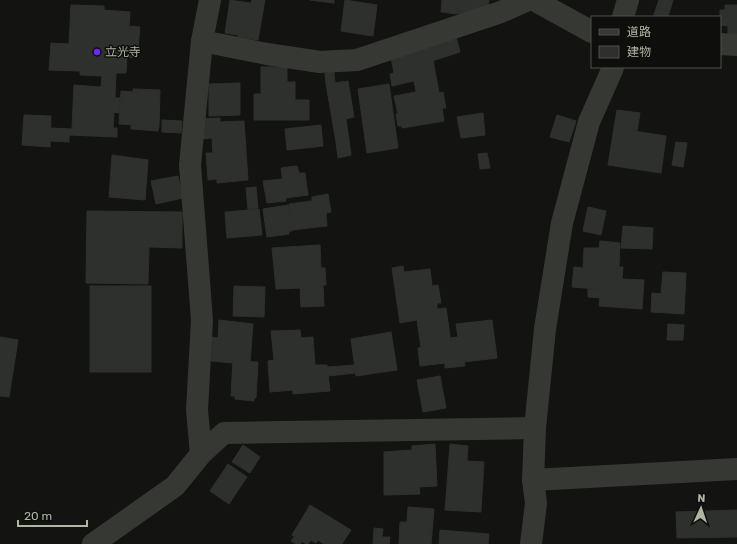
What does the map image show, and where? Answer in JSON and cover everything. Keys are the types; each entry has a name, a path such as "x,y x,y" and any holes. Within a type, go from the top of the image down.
{"street":[{"path":"201,454 197,410 202,320 190,165 202,41 210,0"},
{"path":"202,41 267,54 320,62 357,60 501,12 528,0"},
{"path":"534,0 591,31"},
{"path":"623,16 628,0"},
{"path":"721,44 737,45"},
{"path":"532,544 536,503 533,480 535,428 545,329 562,223 589,122 613,68"},
{"path":"93,544 175,486 201,454 224,433 535,428"},
{"path":"533,480 737,469"}],"building":[{"path":"230,0 236,1 231,34 225,33"},
{"path":"252,0 265,0 264,5 251,3"},
{"path":"310,0 334,0 334,3"},
{"path":"345,0 377,5 373,36 341,31"},
{"path":"442,0 489,0 488,6 458,14 441,12"},
{"path":"659,0 673,0 668,16 653,16"},
{"path":"236,1 264,5 258,40 238,37 238,35 231,34"},
{"path":"71,5 104,6 104,10 130,12 129,26 140,27 137,58 127,57 126,73 116,73 115,98 120,98 119,113 114,112 113,128 117,128 117,137 69,135 69,142 50,141 51,128 72,129 74,85 101,87 102,76 80,75 80,71 49,70 51,43 69,44"},
{"path":"725,5 737,5 737,36 728,35 728,26 721,25 720,10 725,10"},
{"path":"456,37 460,52 426,63 421,49"},
{"path":"421,49 426,63 433,60 439,93 417,96 414,81 392,86 390,74 394,73 391,57"},
{"path":"261,67 287,67 287,82 295,82 295,100 309,100 309,120 254,120 254,94 261,94"},
{"path":"334,72 335,83 326,84 325,73"},
{"path":"348,81 354,117 346,119 349,140 336,142 326,84"},
{"path":"240,83 240,115 209,116 209,84"},
{"path":"389,84 398,148 367,153 358,89"},
{"path":"133,89 160,90 159,126 119,124 121,91 133,92"},
{"path":"416,92 417,96 443,92 446,108 442,108 444,121 402,128 402,126 398,126 396,114 398,114 394,96"},
{"path":"617,110 640,113 637,131 614,128"},
{"path":"483,113 485,135 461,138 457,117"},
{"path":"24,115 51,116 50,147 22,145"},
{"path":"557,115 576,121 569,142 550,137"},
{"path":"220,118 220,122 244,121 248,180 217,183 217,179 208,180 206,153 213,153 212,138 203,139 201,119"},
{"path":"162,120 182,121 181,133 162,132"},
{"path":"131,125 159,126 158,131 131,129"},
{"path":"321,125 323,146 287,150 285,129"},
{"path":"614,128 666,136 661,173 608,165"},
{"path":"349,140 351,155 338,158 336,142"},
{"path":"676,142 687,143 683,167 672,165"},
{"path":"487,153 490,168 480,169 478,154"},
{"path":"112,155 148,160 145,200 109,197"},
{"path":"297,166 299,173 305,173 308,195 285,198 281,168"},
{"path":"178,176 183,198 156,204 151,181"},
{"path":"283,179 286,201 267,203 263,181"},
{"path":"256,187 258,208 248,209 246,188"},
{"path":"328,194 331,212 326,213 327,226 292,230 289,204 312,201 312,197"},
{"path":"288,205 292,231 289,231 289,234 267,237 263,209"},
{"path":"588,207 606,211 601,235 583,231"},
{"path":"259,209 262,235 227,238 225,212"},
{"path":"87,211 182,212 182,248 149,247 148,284 86,283"},
{"path":"623,226 653,228 652,249 621,248"},
{"path":"600,241 620,243 619,267 623,267 621,291 572,287 574,267 583,268 584,248 599,248"},
{"path":"320,245 321,268 325,268 326,285 323,285 324,306 301,307 300,288 276,289 272,248"},
{"path":"403,266 404,272 430,269 432,286 438,285 441,303 437,303 437,309 446,308 451,344 421,348 417,320 400,323 392,268"},
{"path":"663,272 686,273 684,314 651,312 652,293 661,294"},
{"path":"622,279 644,280 642,309 599,306 600,298 588,297 588,289 621,291"},
{"path":"90,286 151,286 151,372 90,372"},
{"path":"234,286 265,287 264,317 233,316"},
{"path":"219,320 253,324 250,362 233,361 233,363 211,361 212,337 218,338"},
{"path":"492,320 497,358 464,362 465,366 445,368 445,363 420,366 418,348 451,344 451,338 458,337 456,324"},
{"path":"668,324 684,325 683,340 667,340"},
{"path":"300,330 301,338 313,337 315,365 327,365 330,391 293,394 293,390 270,392 268,361 274,360 271,331"},
{"path":"391,332 397,370 356,376 351,339"},
{"path":"0,337 18,340 9,397 0,396"},
{"path":"233,361 258,362 256,398 254,398 254,401 235,399 235,396 231,396"},
{"path":"354,365 355,373 328,376 328,367"},
{"path":"440,376 446,408 423,412 417,380"},
{"path":"435,444 437,486 419,487 420,494 384,495 384,452 412,450 412,446"},
{"path":"450,444 468,446 467,461 484,462 481,512 445,510"},
{"path":"243,445 260,457 250,473 232,462"},
{"path":"228,464 247,477 229,504 210,491"},
{"path":"310,505 351,530 342,544 324,544 318,540 316,543 311,540 308,544 306,544 292,535"},
{"path":"408,507 434,509 431,544 399,544 400,522 407,522"},
{"path":"737,510 737,537 677,538 676,512"},
{"path":"374,528 383,529 382,537 390,537 389,544 373,544"},
{"path":"440,530 489,534 488,544 439,544"},
{"path":"294,537 302,542 300,544 296,544 291,541"}],"place":[{"name":"立光寺","path":"97,52"}]}
